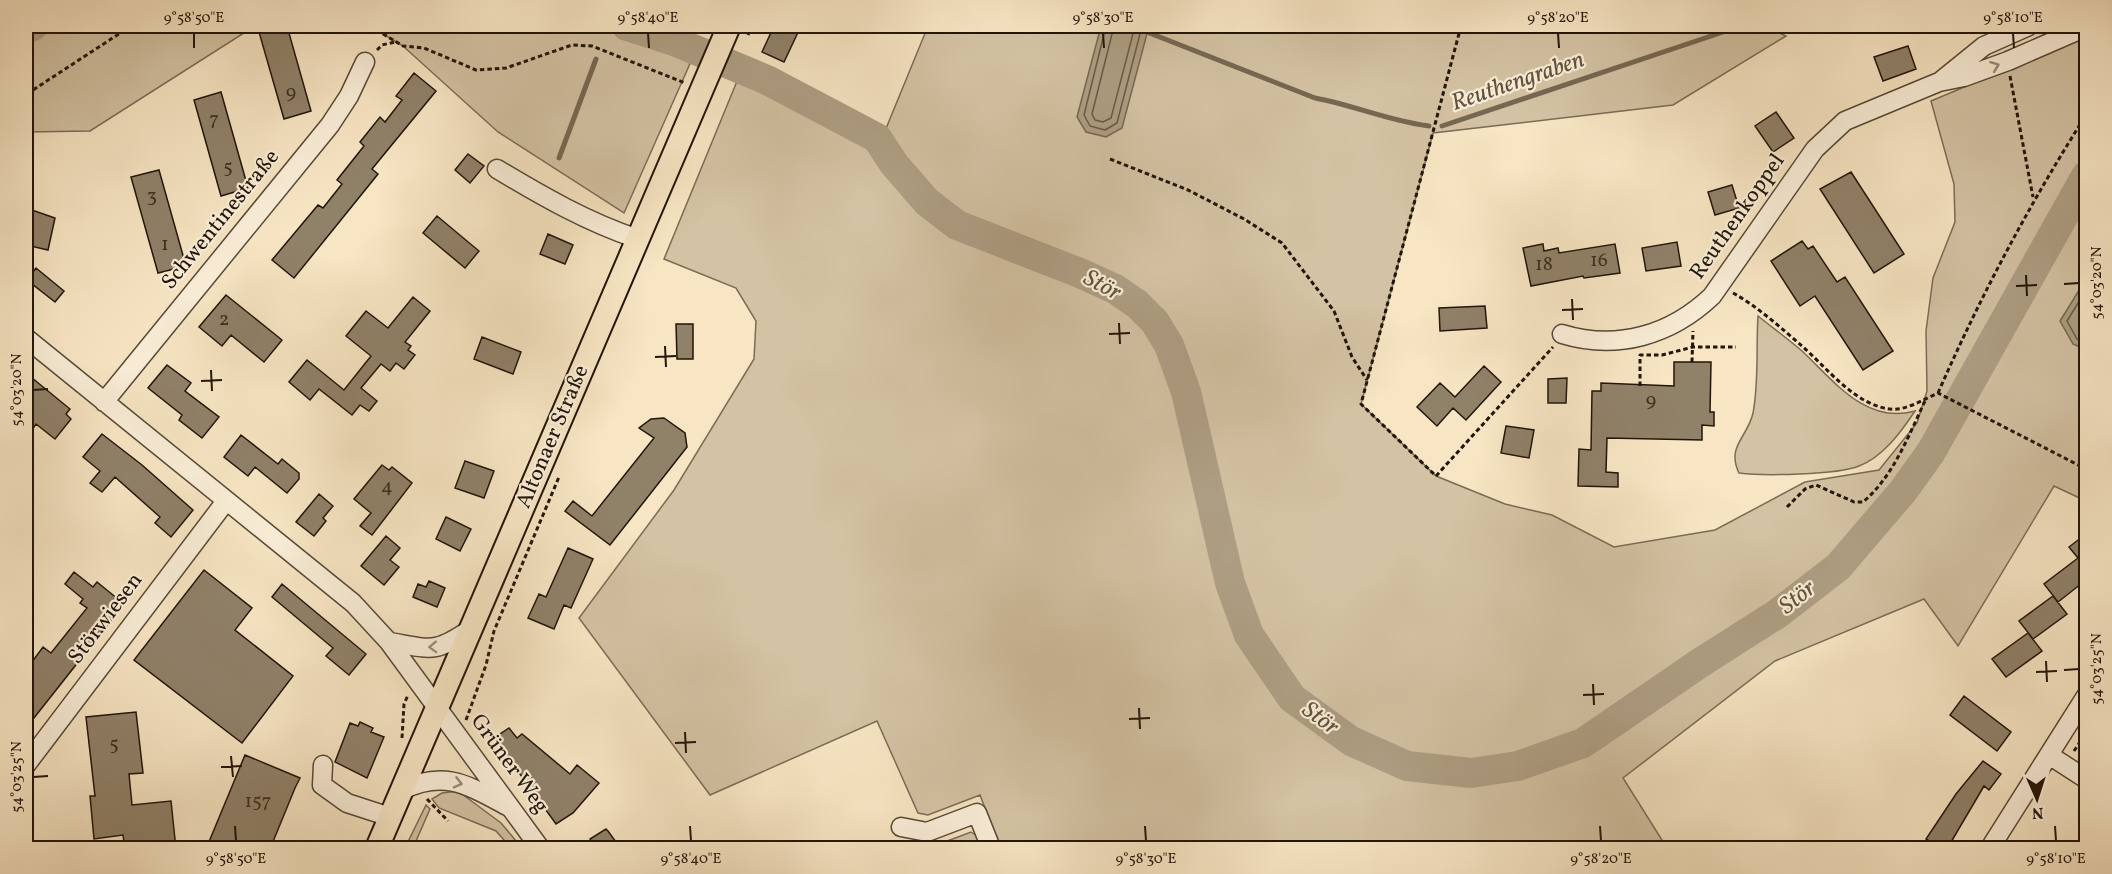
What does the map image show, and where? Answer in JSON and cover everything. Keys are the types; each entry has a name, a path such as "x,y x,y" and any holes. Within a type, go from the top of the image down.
{"main road":[{"name":"Altonaer Straße","path":"377,849 729,26"}],"street":[{"name":"Reuthenkoppel","path":"1939,82 1984,46 2029,26"},
{"name":"Reuthenkoppel","path":"1562,334 1581,340 1606,342 1641,337 1669,328 1693,314 1719,286 1815,149 1845,121 1939,82 1964,77 2008,61 2086,27"},
{"name":"Schwentinestraße","path":"104,402 330,125 349,96 365,62"},
{"path":"497,169 556,204 638,239"},
{"path":"26,338 353,603 389,642 438,709"},
{"name":"Störwiesen","path":"26,765 226,501"},
{"path":"389,642 432,649 447,646 471,629"},
{"path":"1990,849 2086,696"},
{"name":"Grüner Weg","path":"438,709 540,849"},
{"path":"2049,755 2086,779"},
{"path":"323,765 322,785 347,803 390,817"},
{"path":"402,790 422,781 442,779 468,786 513,810"},
{"path":"901,827 927,832 977,813 991,849"}],"path":[{"path":"26,92 33,90 131,26"},
{"path":"370,26 403,46 424,48 476,70 506,68 572,45 592,46 686,83"},
{"path":"1461,26 1361,404 1436,476 1545,360 1562,334"},
{"path":"365,62 382,45 397,42"},
{"path":"2008,61 2033,198"},
{"path":"1938,393 1976,308 2033,198 2086,115"},
{"path":"1110,159 1188,190 1244,219 1282,243 1334,311 1352,357 1367,380"},
{"path":"1719,286 1741,298 1800,344 1853,392 1875,405 1892,409 1912,405 1938,393 1945,395 2086,469"},
{"path":"1692,362 1693,314"},
{"path":"1640,386 1641,355 1662,355 1693,347 1736,347"},
{"path":"1787,507 1805,489 1816,485 1854,502 1863,502 1874,493 1895,462 1927,398"},
{"path":"425,795 448,821"}],"shaded area":[{"path":"26,26 255,26 90,131 26,132"},
{"path":"370,26 659,26 700,41 624,213 498,132 403,46"},
{"path":"925,26 1764,26 1786,36 1673,105 1433,133 1361,404 1436,476 1505,504 1552,515 1614,547 1715,530 1805,482 1879,470 1917,423 1927,391 1926,331 1933,278 1955,222 1954,184 1931,101 2086,36 2086,501 2054,486 1958,646 1924,599 1775,661 1623,778 1667,848 1000,848 980,795 928,815 918,813 877,721 710,795 579,618 674,490 754,359 756,321 736,288 664,259 742,69 877,138 887,126 926,31"},
{"path":"1758,316 1802,351 1852,398 1881,412 1897,414 1915,411 1884,450 1868,462 1849,469 1818,473 1739,473 1735,456 1736,448 1750,421 1755,401"},
{"path":"458,791 501,823 522,848 511,848 496,831 439,808 432,799 442,793"},
{"path":"426,805 430,809 413,848 405,848"},
{"path":"971,832 977,836 982,848 935,848 934,846"}],"water":[{"path":"1101,26 1149,26 1122,128 1106,137 1086,132 1077,117"},
{"path":"2086,279 2086,350 2073,344 2060,321"}],"building":[{"path":"287,26 311,111 284,119 259,32"},
{"path":"774,26 801,26 784,62 762,52"},
{"path":"1908,46 1916,69 1883,81 1874,57"},
{"path":"414,73 436,91 372,169 378,174 294,278 272,260 318,205 323,208 342,184 337,180 364,146 360,142 380,117 385,122 402,100 396,96"},
{"path":"221,92 248,188 221,196 194,100"},
{"path":"1776,112 1794,138 1773,152 1755,126"},
{"path":"468,154 484,166 470,183 455,170"},
{"path":"159,170 186,266 158,273 131,177"},
{"path":"1851,172 1904,254 1874,273 1820,189"},
{"path":"1732,185 1739,208 1715,215 1708,192"},
{"path":"26,208 55,218 48,250 26,245"},
{"path":"437,216 479,251 465,268 423,233"},
{"path":"548,234 573,245 565,264 540,254"},
{"path":"1802,241 1808,249 1813,246 1837,282 1845,277 1893,351 1863,370 1815,296 1800,306 1771,261"},
{"path":"1677,242 1681,266 1646,271 1642,248"},
{"path":"1543,244 1544,251 1558,248 1559,253 1615,244 1620,273 1584,278 1583,276 1531,286 1523,248"},
{"path":"36,268 64,291 55,302 27,280"},
{"path":"226,295 282,340 264,362 231,335 222,346 199,327"},
{"path":"413,297 430,311 405,342 411,346 408,350 415,355 404,369 396,363 390,371 381,364 361,388 377,401 369,411 360,405 352,415 319,389 310,400 289,382 307,360 344,390 371,356 346,336 366,311 388,328"},
{"path":"1485,306 1487,328 1440,331 1439,308"},
{"path":"676,324 693,324 693,359 677,359"},
{"path":"482,337 521,352 513,374 474,359"},
{"path":"1674,362 1711,362 1710,412 1714,412 1714,426 1702,425 1702,440 1607,438 1606,472 1618,473 1618,487 1578,486 1579,449 1591,450 1592,391 1601,391 1601,383 1674,386"},
{"path":"167,365 191,383 185,391 219,417 202,438 179,420 182,415 148,388"},
{"path":"1484,366 1501,382 1466,420 1453,408 1437,426 1417,407 1440,383 1455,397"},
{"path":"26,373 70,409 66,414 71,419 55,439 36,424 26,439"},
{"path":"1567,378 1566,403 1548,403 1548,379"},
{"path":"664,418 685,433 687,447 610,545 565,511 573,501 592,516 654,438 639,428 651,419"},
{"path":"1506,426 1534,430 1529,458 1501,453"},
{"path":"102,434 142,465 193,510 171,537 155,523 160,517 115,477 102,492 90,483 100,471 83,457"},
{"path":"241,435 278,464 282,459 299,473 299,479 287,493 255,467 248,476 224,457"},
{"path":"465,461 494,471 484,498 455,488"},
{"path":"382,465 389,470 392,467 412,483 372,535 360,526 371,513 354,499"},
{"path":"319,494 333,506 323,518 326,521 314,536 296,522"},
{"path":"446,517 471,529 460,551 436,539"},
{"path":"2086,534 2086,580 2058,602 2044,584 2078,558 2069,547"},
{"path":"386,536 400,548 390,560 399,567 384,585 361,566"},
{"path":"568,548 593,559 571,608 564,605 554,629 528,618 539,594 546,597"},
{"path":"204,570 252,608 235,630 293,676 242,743 134,660"},
{"path":"74,572 93,587 97,582 124,604 26,728 26,670 43,647 51,653 87,608 80,603 83,599 65,584"},
{"path":"429,581 445,588 437,607 413,597 418,584 426,587"},
{"path":"282,584 366,654 349,675 326,656 333,648 272,597"},
{"path":"2053,596 2067,614 2033,639 2019,621"},
{"path":"2028,633 2042,651 2006,677 1992,659"},
{"path":"1964,696 2011,732 1997,751 1950,715"},
{"path":"136,712 143,773 129,774 132,805 171,801 176,849 125,849 123,835 94,839 90,796 95,796 86,717"},
{"path":"360,722 373,728 371,732 384,737 367,778 335,762 350,723 358,726"},
{"path":"509,728 517,738 522,734 570,774 577,765 599,783 573,813 556,824 494,738"},
{"path":"245,755 300,778 270,849 206,849"},
{"path":"1983,761 2001,774 1989,790 1984,786 1947,849 1942,849 1926,839 1956,794"},
{"path":"606,829 621,849 597,849 590,839"}],"waterway":[{"name":"Stör","path":"26,29 33,26"},
{"name":"Stör","path":"627,26 674,41 767,80 877,138 894,164 927,202 957,225 1080,273 1115,289 1137,304 1155,322 1169,345 1186,392 1230,583 1249,635 1292,698 1351,741 1407,766 1471,773 1518,766 1583,743 1700,663 1777,614 1838,567 1903,491 1931,452 2086,176"},
{"name":"Reuthengraben","path":"1442,126 1741,26"},
{"name":"Reuthengraben","path":"1147,32 1315,98 1399,121 1429,126"},
{"path":"559,158 596,59"}]}
